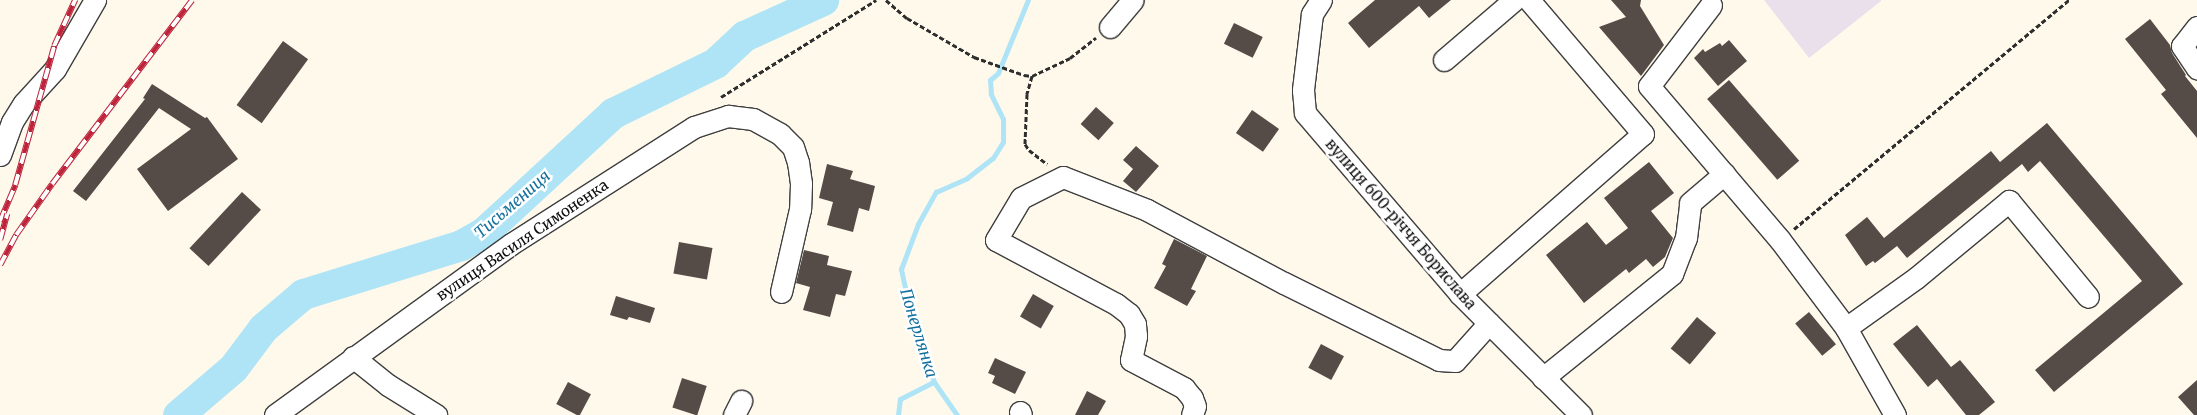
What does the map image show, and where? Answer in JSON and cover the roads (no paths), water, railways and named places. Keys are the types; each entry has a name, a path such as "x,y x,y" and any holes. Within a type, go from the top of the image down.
{"street":[{"path":"0,155 12,122 24,103 55,69 95,0"},
{"path":"1110,27 1133,0"},
{"name":"вулиця 600-річчя Борислава","path":"1321,0 1312,14 1303,90 1305,114 1460,294 1543,378 1573,412"},
{"path":"1444,60 1514,0"},
{"path":"1529,0 1622,107 1643,134"},
{"path":"1622,107 1649,86 1711,5"},
{"path":"2197,27 2182,46 2197,68"},
{"path":"1649,86 1780,240 1846,328 1895,415"},
{"path":"1460,294 1643,134 1670,113"},
{"name":"вулиця Василя Симоненка","path":"275,415 352,357 511,244 694,127 728,116 753,119 780,134 793,147 798,162 801,184 800,209 781,292"},
{"path":"1543,378 1672,274 1686,238 1690,203 1724,174"},
{"path":"1192,415 1195,406 1192,398 1184,388 1131,360 1136,336 1135,324 1129,314 1116,304 996,240 1021,198 1063,176 1146,210 1284,283 1439,360 1455,361 1489,323"},
{"path":"1846,328 1916,278 2009,201 2088,297"},
{"path":"352,357 388,385 436,415"}],"waterway":[{"name":"Тисьмениця","path":"178,415 233,368 263,328 303,294 461,245 484,232 613,113 715,63 744,36 823,0"},
{"name":"Понерлянка","path":"957,415 934,382 912,320 901,269 918,224 936,192 967,178 993,158 1003,142 1003,119 991,94 990,80 998,73 1028,0"},
{"path":"898,415 900,399 934,382"}],"railway":[{"path":"0,221 15,185 54,46 75,0"},
{"path":"0,265 16,235 52,184 192,0"},
{"path":"0,240 7,214"}]}
